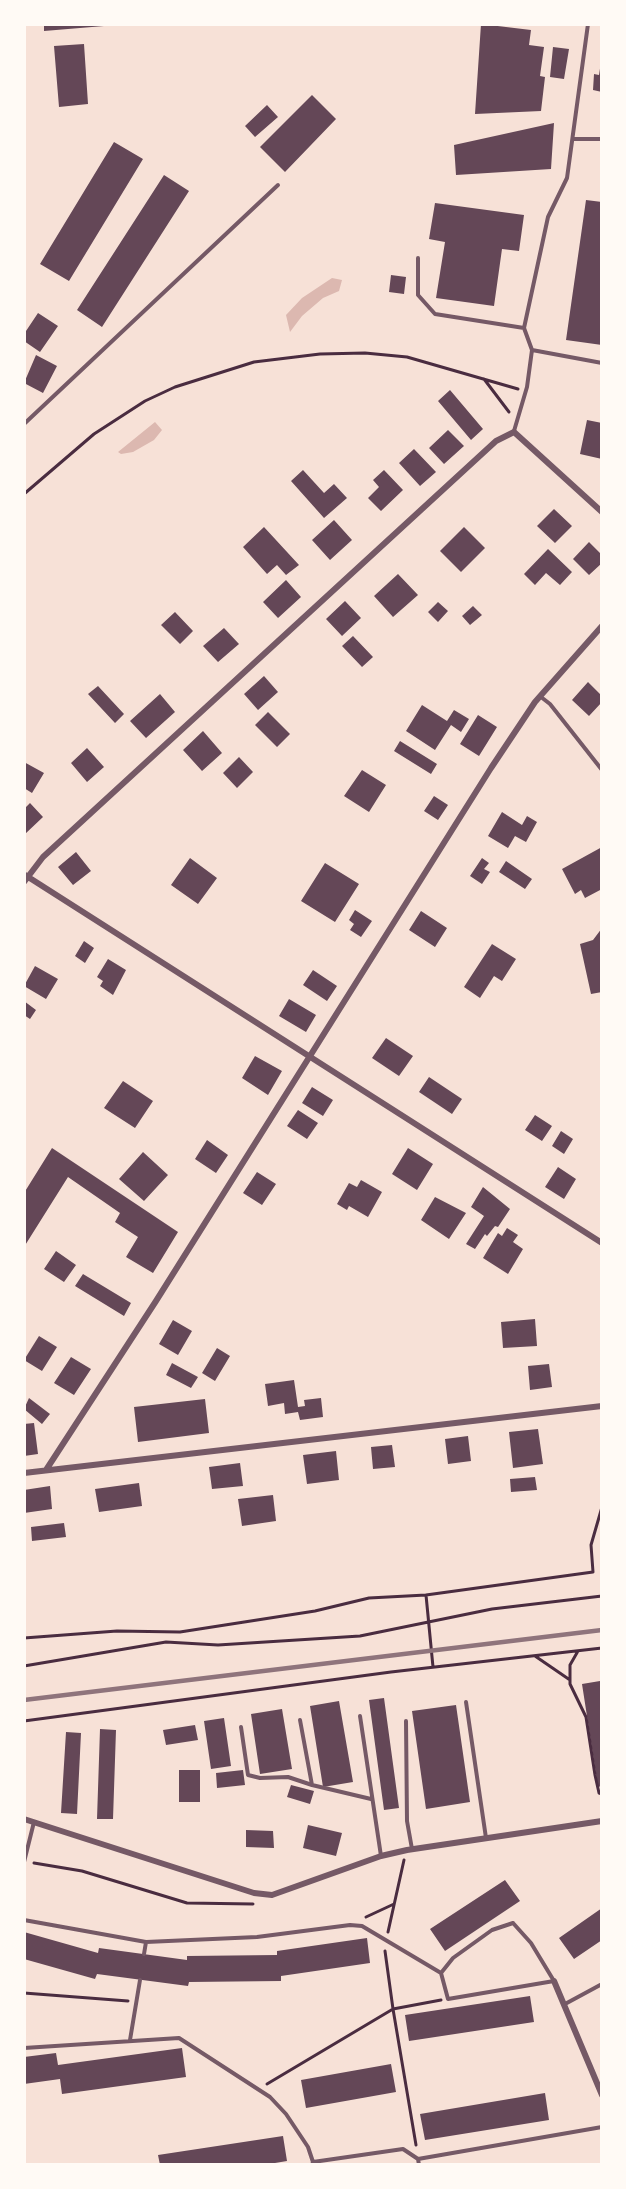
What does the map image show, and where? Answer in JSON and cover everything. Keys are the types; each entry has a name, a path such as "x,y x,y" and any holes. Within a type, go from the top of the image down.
{"street":[{"path":"602,512 514,432 496,441 43,857 25,878 602,1243"},
{"path":"46,1470 490,768 540,696 602,626"},
{"path":"24,1473 602,1406"},
{"path":"24,1819 254,1893 272,1894 381,1856 602,1821"},
{"path":"554,1981 602,2095"}],"lane":[{"path":"514,432 526,391 532,350 524,328 548,217 567,178 588,24"},
{"path":"574,139 602,139"},
{"path":"24,424 278,185"},
{"path":"418,258 418,295 435,314 524,328"},
{"path":"532,350 602,363"},
{"path":"540,696 550,704 602,770"},
{"path":"466,1702 486,1839"},
{"path":"360,1716 381,1856"},
{"path":"300,1719 312,1785"},
{"path":"406,1721 407,1821 412,1850"},
{"path":"241,1727 248,1775 260,1778 288,1777 371,1799"},
{"path":"24,1862 35,1821"},
{"path":"24,1920 146,1942 257,1937 350,1925 362,1926 441,1973 448,1999 554,1981 531,1943 513,1923 492,1930 453,1958 441,1973"},
{"path":"144,1954 146,1942"},
{"path":"130,2040 140,1980"},
{"path":"565,2004 602,1984"},
{"path":"24,2048 179,2038 257,2089 286,2114 308,2146 312,2164 403,2149 418,2159 602,2127"},
{"path":"418,2159 419,2165"}],"path":[{"path":"24,494 94,434 145,401 175,387 254,362 281,357 365,353 407,357 526,391"},
{"path":"483,378 516,421"},
{"path":"24,1638 117,1631 180,1632 315,1611 369,1598 426,1595 593,1572 591,1545 602,1507"},
{"path":"426,1595 433,1667"},
{"path":"24,1666 166,1642 218,1645 360,1636 492,1609 602,1596"},
{"path":"24,1721 433,1667 602,1648"},
{"path":"578,1651 570,1665 570,1680 586,1717 595,1774 599,1793 602,1794"},
{"path":"536,1656 570,1680"},
{"path":"24,1862 82,1871 194,1904 260,1904 272,1894"},
{"path":"350,1925 394,1904"},
{"path":"24,1993 136,2001"},
{"path":"257,2089 393,2009 418,2159"}],"shaded area":[{"path":"332,278 342,280 339,291 323,298 302,316 290,332 286,315 302,298"},
{"path":"155,422 162,430 154,440 133,452 121,454 118,452"}],"building":[{"path":"44,24 104,24 104,26 44,31"},
{"path":"481,24 531,30 529,45 544,47 540,76 545,77 541,111 475,114"},
{"path":"84,44 88,104 59,107 54,46"},
{"path":"553,47 569,49 564,79 550,77"},
{"path":"601,62 602,92 593,90 594,74 599,75"},
{"path":"312,95 336,119 285,172 260,147"},
{"path":"267,105 278,117 255,137 245,126"},
{"path":"554,123 551,169 456,175 454,145"},
{"path":"114,142 143,159 69,281 40,264"},
{"path":"164,175 189,191 102,327 77,310"},
{"path":"586,200 602,202 602,345 566,340"},
{"path":"435,203 524,215 519,251 502,249 494,306 436,298 445,242 429,239"},
{"path":"391,275 406,277 404,294 389,292"},
{"path":"38,313 58,326 40,352 24,341 24,334"},
{"path":"36,355 57,366 43,393 24,383"},
{"path":"450,390 483,429 471,440 438,401"},
{"path":"587,420 602,423 602,459 580,454"},
{"path":"448,430 464,446 444,464 429,448"},
{"path":"414,449 436,472 420,486 399,463"},
{"path":"303,470 324,493 334,484 347,498 324,518 291,481"},
{"path":"384,470 403,490 381,511 368,498 379,487 373,480"},
{"path":"554,509 572,526 555,543 537,526"},
{"path":"334,520 352,540 330,560 312,540"},
{"path":"264,527 299,565 286,575 277,565 267,574 243,547"},
{"path":"464,527 485,548 461,572 440,551"},
{"path":"589,542 602,555 602,563 589,575 573,559"},
{"path":"548,549 572,572 560,585 546,573 535,585 524,574"},
{"path":"398,574 418,595 393,617 374,596"},
{"path":"286,580 301,597 278,618 263,602"},
{"path":"345,601 361,618 342,636 326,619"},
{"path":"438,602 448,611 438,622 428,612"},
{"path":"473,606 482,615 470,625 462,616"},
{"path":"175,612 193,631 180,644 161,625"},
{"path":"224,628 239,644 218,662 203,646"},
{"path":"353,636 373,657 362,667 342,646"},
{"path":"264,676 278,692 258,710 244,694"},
{"path":"588,682 602,696 602,702 589,716 572,700"},
{"path":"98,686 124,714 115,723 88,694"},
{"path":"160,694 175,712 146,738 130,721"},
{"path":"422,705 447,721 454,710 469,719 461,732 451,725 435,750 406,731"},
{"path":"268,712 290,734 277,747 255,725"},
{"path":"478,715 497,727 479,756 460,744"},
{"path":"203,731 222,753 202,771 183,750"},
{"path":"400,741 437,764 431,774 394,751"},
{"path":"87,748 104,767 87,782 71,763"},
{"path":"239,757 253,772 237,788 223,773"},
{"path":"24,762 44,773 32,793 24,788"},
{"path":"362,770 386,785 369,812 344,796"},
{"path":"434,796 448,805 438,820 424,811"},
{"path":"30,803 43,817 24,835 24,809"},
{"path":"502,812 522,825 527,816 537,822 526,842 515,836 508,848 488,836"},
{"path":"602,847 602,889 585,898 581,890 575,894 562,869"},
{"path":"76,852 91,871 73,885 58,867"},
{"path":"190,858 217,878 198,904 171,885"},
{"path":"482,858 489,863 484,869 490,872 482,884 470,876"},
{"path":"506,861 532,879 525,889 499,872"},
{"path":"325,863 359,884 335,922 301,901"},
{"path":"355,910 372,921 361,937 350,930 354,924 349,920"},
{"path":"421,911 447,928 435,947 409,930"},
{"path":"602,928 602,992 591,994 580,944 593,940"},
{"path":"84,941 94,948 85,963 75,956"},
{"path":"492,944 516,959 502,981 494,976 480,998 464,987"},
{"path":"108,959 126,970 113,995 100,986 103,981 97,977"},
{"path":"35,966 58,979 46,999 24,986"},
{"path":"313,970 337,986 327,1001 303,985"},
{"path":"289,999 316,1015 306,1032 279,1016"},
{"path":"24,1001 36,1010 30,1019 24,1015"},
{"path":"386,1038 413,1056 399,1076 372,1058"},
{"path":"255,1056 282,1071 268,1095 242,1078"},
{"path":"429,1077 462,1099 452,1114 419,1092"},
{"path":"123,1081 153,1101 135,1128 104,1108"},
{"path":"312,1087 333,1100 323,1116 302,1103"},
{"path":"298,1110 318,1123 307,1139 287,1126"},
{"path":"535,1115 552,1126 542,1141 525,1130"},
{"path":"561,1131 573,1139 564,1154 552,1146"},
{"path":"207,1140 228,1155 216,1173 195,1159"},
{"path":"52,1148 178,1232 153,1273 126,1257 138,1237 115,1222 120,1213 68,1177 24,1247 24,1193"},
{"path":"408,1148 433,1164 417,1190 392,1174"},
{"path":"143,1152 168,1175 144,1201 119,1179"},
{"path":"558,1167 576,1179 564,1199 545,1187"},
{"path":"257,1172 276,1184 262,1205 243,1193"},
{"path":"361,1180 382,1192 368,1217 349,1206 347,1210 337,1204 349,1183 357,1187"},
{"path":"483,1187 510,1209 498,1227 495,1226 487,1236 485,1234 475,1249 466,1244 484,1216 471,1207"},
{"path":"435,1197 466,1213 449,1239 421,1220"},
{"path":"507,1228 518,1235 513,1242 523,1249 508,1274 483,1258 498,1233 502,1236"},
{"path":"56,1251 76,1265 64,1282 44,1269"},
{"path":"83,1274 131,1303 124,1316 75,1286"},
{"path":"535,1319 537,1346 503,1348 501,1322"},
{"path":"173,1320 192,1331 178,1355 159,1344"},
{"path":"39,1336 57,1347 42,1371 24,1360"},
{"path":"217,1348 230,1356 215,1381 202,1373"},
{"path":"71,1357 91,1369 74,1395 54,1383"},
{"path":"172,1363 198,1377 191,1388 166,1375"},
{"path":"549,1364 552,1387 530,1390 528,1366"},
{"path":"294,1380 298,1407 305,1406 304,1400 321,1398 323,1417 300,1420 298,1412 285,1414 284,1403 268,1406 265,1384"},
{"path":"29,1398 50,1414 42,1424 24,1409"},
{"path":"205,1399 209,1433 138,1442 134,1407"},
{"path":"34,1423 38,1454 24,1456 24,1424"},
{"path":"538,1429 543,1464 513,1468 509,1432"},
{"path":"468,1436 471,1461 448,1464 445,1439"},
{"path":"392,1445 395,1467 373,1469 371,1447"},
{"path":"336,1451 339,1480 307,1484 303,1455"},
{"path":"240,1463 243,1486 212,1489 209,1467"},
{"path":"535,1477 537,1490 511,1492 510,1479"},
{"path":"139,1483 142,1506 99,1512 95,1489"},
{"path":"50,1486 52,1509 24,1513 24,1490"},
{"path":"273,1495 276,1521 242,1526 238,1499"},
{"path":"64,1523 66,1537 32,1541 31,1527"},
{"path":"600,1681 602,1786 598,1787 582,1684"},
{"path":"384,1698 399,1808 384,1810 369,1700"},
{"path":"339,1701 353,1782 323,1787 310,1706"},
{"path":"456,1705 470,1802 426,1809 412,1711"},
{"path":"282,1709 292,1769 260,1774 251,1714"},
{"path":"224,1718 231,1766 211,1769 204,1721"},
{"path":"195,1725 198,1740 166,1745 163,1730"},
{"path":"100,1729 116,1730 113,1819 97,1819"},
{"path":"66,1732 81,1733 77,1814 61,1813"},
{"path":"179,1770 200,1770 200,1802 179,1802"},
{"path":"243,1770 245,1785 217,1788 216,1773"},
{"path":"291,1785 314,1791 310,1804 287,1797"},
{"path":"308,1825 342,1833 336,1856 303,1848"},
{"path":"246,1830 273,1831 274,1848 246,1847"},
{"path":"505,1880 520,1901 445,1951 430,1929"},
{"path":"602,1908 602,1940 574,1959 559,1938"},
{"path":"24,1932 98,1953 99,1948 187,1960 187,1956 277,1955 277,1951 367,1938 370,1963 281,1976 281,1981 189,1982 188,1986 97,1974 95,1979 24,1959"},
{"path":"530,1996 534,2022 409,2041 405,2015"},
{"path":"182,2048 186,2077 62,2094 60,2079 24,2084 24,2057 56,2053 58,2065"},
{"path":"391,2064 396,2092 306,2108 301,2080"},
{"path":"545,2093 549,2120 425,2140 420,2114"},
{"path":"283,2136 287,2161 263,2165 160,2165 158,2155"}],"railway":[{"path":"24,1700 602,1630"}]}
